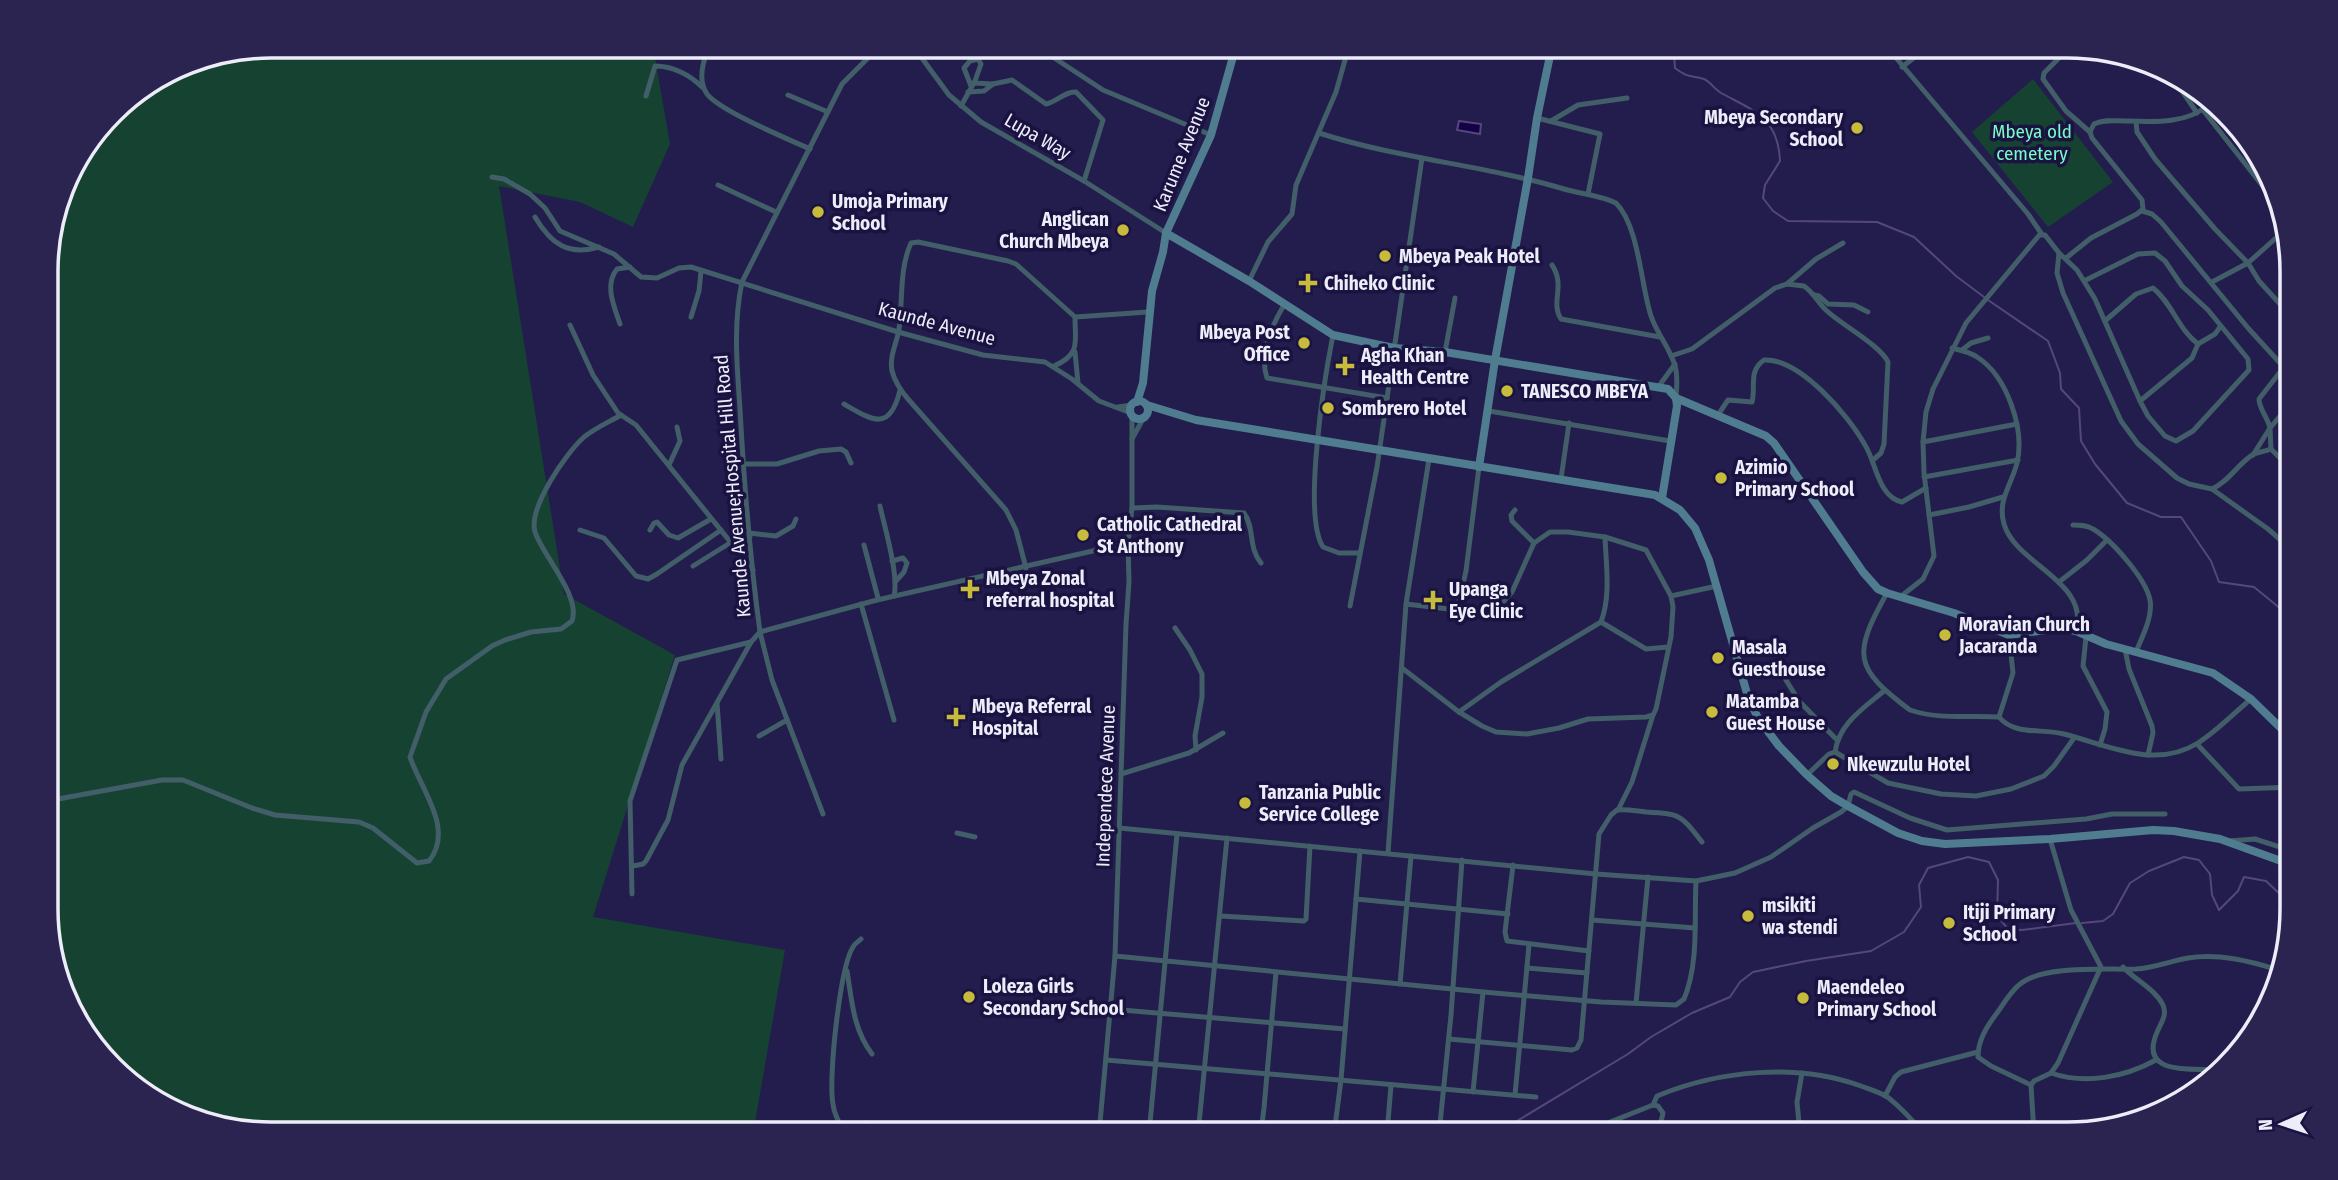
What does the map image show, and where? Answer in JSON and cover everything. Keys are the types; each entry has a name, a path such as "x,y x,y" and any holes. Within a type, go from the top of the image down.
{"street":[{"path":"705,89 701,74 706,58"},
{"name":"Kaunde Avenue;Hospital Hill Road","path":"868,58 846,78 742,282 736,321 743,464 760,632 877,600 1128,543"},
{"name":"Lupa Way","path":"922,58 949,95 981,122 1084,181 1166,233"},
{"path":"1054,58 1103,90 1211,135"},
{"name":"Karume Avenue","path":"1144,418 1149,410 1137,408 1143,383 1148,312 1166,233 1211,135 1230,58"},
{"path":"1249,281 1269,242 1292,214 1296,185 1336,92 1346,58"},
{"path":"1457,611 1470,544 1495,360 1550,58"},
{"path":"1895,58 2028,214 2041,235 2047,236 2084,281 2106,320 2140,401 2160,432 2169,439 2182,439 2244,378 2249,367 2248,359 2208,310 2155,253 2138,254 2084,281"},
{"path":"1902,67 1914,58"},
{"path":"2059,58 2044,73 2043,79 2066,111 2090,132 2142,200 2142,211"},
{"path":"646,96 655,66 674,69 705,89 720,104 771,132 810,149"},
{"path":"971,87 1012,80 1046,104 1070,92 1076,92 1102,118 1084,181"},
{"path":"971,87 984,91 993,84"},
{"path":"961,106 971,87"},
{"path":"788,94 828,112"},
{"path":"2187,94 2263,186"},
{"path":"1551,121 1578,105 1627,98"},
{"path":"2090,132 2096,122 2181,119 2204,108"},
{"path":"1537,118 1600,134 1588,194"},
{"path":"2136,122 2137,132 2155,159 2248,263 2259,281 2280,304"},
{"path":"1319,132 1340,140 1528,178 1616,203 1626,220 1643,271 1650,314 1675,364 1677,406 1662,498"},
{"path":"1350,606 1379,451 1422,158"},
{"path":"492,177 504,179 530,194 545,208 560,230 618,256 637,275 646,279 665,276 684,267 701,271 699,291 691,317"},
{"path":"718,185 776,212"},
{"path":"2066,258 2091,238 2142,211 2152,214 2280,363"},
{"path":"536,217 544,231 562,246 579,251 599,247"},
{"path":"1166,233 1249,281 1333,335 1394,348 1445,352 1668,389 1676,398 1757,430 1773,443 1863,572 1878,589 1954,612 2009,635 2060,628 2213,673 2251,699 2280,727"},
{"path":"1899,597 1923,579 1934,556 1924,477 1923,442 1926,412 1941,371 1966,323 2041,235"},
{"path":"2212,282 2248,263 2277,237"},
{"path":"1026,568 1016,530 1006,510 900,390 891,366 898,332 907,252 911,243 918,242 1016,264 1075,317 1148,312"},
{"path":"1671,356 1692,349 1765,294 1787,284 1805,268 1843,243"},
{"path":"2059,253 2056,265 2063,293 2121,421 2138,444 2177,478 2189,484 2212,489 2280,539"},
{"path":"1552,265 1559,275 1557,309 1561,319 1660,337"},
{"path":"620,324 611,294 611,278 617,269 630,267"},
{"name":"Kaunde Avenue","path":"701,271 982,355 1045,362 1078,383 1099,401 1115,407 1137,408"},
{"path":"1787,284 1804,286 1827,312 1885,355 1888,362 1884,444 1881,453 1872,460"},
{"path":"2106,320 2136,294 2153,288 2166,302 2181,327 2198,344"},
{"path":"1814,295 1828,304 1846,303 1868,312"},
{"path":"1445,352 1455,298"},
{"path":"1284,305 1273,326 1268,344 1266,377 1387,398"},
{"path":"1075,317 1078,383"},
{"path":"570,326 593,375 621,415 636,425 753,570"},
{"path":"2140,401 2192,358 2198,344 2215,334 2220,327"},
{"path":"1333,335 1317,440 1316,521 1320,542 1329,550 1360,553"},
{"path":"1962,350 1971,343 1988,338"},
{"path":"1054,366 1070,358 1075,346"},
{"path":"1952,348 1978,357 2000,383 2013,407 2020,450 2003,497 2004,523 2011,538 2059,582 2076,608 2076,631"},
{"path":"1718,415 1728,400 1752,402 1752,385 1757,366 1764,360 1784,364 1825,392 1866,446 1885,491 1898,502 1909,499 1926,488"},
{"path":"1659,386 1675,364"},
{"path":"2280,372 2259,399 2270,428 2271,449 2280,457"},
{"path":"844,404 876,421 883,420 890,415 900,390"},
{"path":"1170,414 1137,419 1137,408 1662,498 1680,510 1695,528 1709,560 1748,697 1758,718 1779,746 1831,796 1898,832 1922,841 1945,844 2153,830 2204,835 2280,860"},
{"name":"Independece Avenue","path":"1100,1122 1115,957 1129,582 1128,543 1132,508 1132,439 1137,408"},
{"path":"1489,411 1670,441"},
{"path":"58,799 162,780 183,780 275,815 359,822 373,828 417,863 429,861 436,847 437,822 410,757 426,712 446,679 492,646 521,634 561,629 572,621 574,612 571,599 538,538 534,522 553,478 575,446 586,436 621,415"},
{"path":"2212,489 2226,481 2253,455 2280,416"},
{"path":"1132,439 1144,418"},
{"path":"1561,479 1569,423"},
{"path":"1923,442 2017,424"},
{"path":"669,465 680,441 677,427"},
{"path":"743,464 777,464 819,451 841,449 851,463"},
{"path":"2253,455 2271,449"},
{"path":"1388,853 1406,604 1429,459"},
{"path":"1924,477 2018,460"},
{"path":"1929,515 2003,497"},
{"path":"880,506 892,561 894,596"},
{"path":"1132,508 1157,507 1244,513 1250,526 1252,546 1261,564"},
{"path":"1515,510 1511,515 1512,521 1534,543"},
{"path":"650,530 657,522 671,537 678,538 711,519"},
{"path":"737,551 750,535 776,536 793,526 796,519"},
{"path":"2073,524 2093,529 2107,540 2144,584 2150,600 2145,630 2136,652"},
{"path":"580,530 604,538 636,576 644,579 657,574 721,530"},
{"path":"1406,604 1484,615 1503,602 1517,584 1534,543 1550,532 1568,532 1605,537 1646,550 1671,596 1674,621 1659,702 1632,782 1618,810 1603,825 1600,834 1581,1040 1577,1048 1572,1050 1449,1039"},
{"path":"1460,712 1501,682 1601,622 1606,610 1605,537"},
{"path":"2059,582 2107,540"},
{"path":"693,566 730,543"},
{"path":"864,545 877,600"},
{"path":"892,561 903,558 907,563 904,572 895,582"},
{"path":"1671,596 1717,586"},
{"path":"1886,593 1862,649 1867,669 1874,681 1910,710 1918,713 1999,717 2004,723 2019,730 2051,732 2148,755 2169,754 2197,744 2251,699"},
{"path":"861,604 894,720"},
{"path":"1601,622 1646,649 1668,648"},
{"path":"1175,628 1202,674 1196,750"},
{"path":"633,866 646,861 660,837 671,813 679,771 751,642 760,632"},
{"path":"760,632 772,680 823,814"},
{"path":"1999,717 2012,673 2009,635"},
{"path":"2086,637 2084,666 2107,712 2100,745"},
{"path":"632,894 630,801 675,663 680,659 751,642"},
{"path":"2125,649 2129,669 2152,726 2148,755"},
{"path":"1740,667 1781,672 1799,701 1837,740"},
{"path":"1402,668 1482,726 1511,734 1541,732 1588,719 1653,715"},
{"path":"1835,752 1837,740 1849,720 1885,690"},
{"path":"717,703 721,759"},
{"path":"759,736 788,719"},
{"path":"1121,774 1196,750 1223,733"},
{"path":"1807,775 1829,754 1835,752 1888,783 1941,794 1976,796 2011,789 2044,776 2074,737"},
{"path":"2197,744 2239,789 2280,787"},
{"path":"1119,828 1596,874 1696,881 1735,873 1759,863 1835,816 1847,806 1854,792 1910,818 1947,830 2086,819 2112,814 2165,814"},
{"path":"1618,810 1676,814 1685,820 1702,842"},
{"path":"957,833 975,836"},
{"path":"1150,1122 1177,834"},
{"path":"1199,1122 1227,838"},
{"path":"2050,839 2071,910 2101,967"},
{"path":"2228,841 2255,839 2280,847"},
{"path":"1220,916 1304,921 1310,846"},
{"path":"1336,1122 1360,851"},
{"path":"1401,984 1411,856"},
{"path":"1439,1122 1449,1039 1462,860"},
{"path":"1513,865 1506,940 1589,951"},
{"path":"1636,1003 1648,877"},
{"path":"1115,957 1483,992 1676,1004 1684,999 1689,985 1695,928 1696,881"},
{"path":"1356,899 1508,914"},
{"path":"1592,920 1695,928"},
{"path":"840,1122 833,1108 832,1082 838,1014 853,947 861,939"},
{"path":"1515,1095 1529,945"},
{"path":"2031,1085 1978,1057 1981,1039 1995,1015 2021,983 2041,974 2101,967 2136,969 2204,957 2245,961 2272,968"},
{"path":"2033,1122 2031,1085 2051,1073 2084,1009 2101,967"},
{"path":"2123,967 2158,996 2164,1006 2165,1013 2152,1051 2156,1060 2170,1068 2207,1070"},
{"path":"847,968 855,1022 861,1038 872,1054"},
{"path":"1527,968 1587,973"},
{"path":"1262,1122 1276,972"},
{"path":"1473,1092 1483,992"},
{"path":"1110,1009 1345,1028"},
{"path":"1885,1096 1889,1086 1901,1072 1978,1052"},
{"path":"1106,1060 1536,1097"},
{"path":"2051,1073 2070,1078 2108,1076 2140,1069 2156,1060"},
{"path":"1653,1105 1657,1096 1712,1079 1759,1072 1802,1073 1836,1078 1885,1096 1914,1122"},
{"path":"1800,1122 1797,1102 1802,1073"},
{"path":"1388,1122 1391,1085"},
{"path":"1610,1122 1653,1105 1658,1106 1663,1113 1661,1122"}],"green space":[{"path":"655,58 670,144 633,227 580,202 499,186 564,594 675,655 593,917 785,950 755,1122 257,1122 202,1111 176,1100 130,1069 94,1028 74,991 65,964 58,909 58,257 69,202 86,164 120,120 152,94 202,69 243,60"},
{"name":"Mbeya old cemetery","path":"2033,79 2113,182 2048,227 1972,132"}],"shaded area":[{"path":"1459,121 1481,124 1480,134 1457,130"}],"waterway":[{"path":"1674,58 1675,68 1686,75 1706,80 1721,93 1754,111 1775,134 1780,161 1765,185 1763,198 1773,211 1788,221 1877,222 1914,237 1956,276 1984,297"},
{"path":"1988,300 2048,341 2060,373 2061,389 2079,408 2081,441 2095,464 2127,503 2161,517 2181,517 2211,561 2219,582 2254,587 2280,608"},
{"path":"1515,1122 1692,1013 1730,997 1740,982 1753,972 1871,951 1904,932 1921,907 1919,885 1928,868 1968,857 1989,862 1998,880 1997,916 2008,929 2022,930 2076,923"},
{"path":"2082,923 2103,921 2113,914 2130,883 2149,871 2184,857 2199,860 2210,874 2212,895 2219,910 2238,891 2244,877 2266,881 2280,894"}],"place":[{"name":"Mbeya Secondary School","path":"1857,128"},
{"name":"Umoja Primary School","path":"818,212"},
{"name":"Anglican Church Mbeya","path":"1123,230"},
{"name":"Mbeya Peak Hotel","path":"1385,256"},
{"name":"Chiheko Clinic","path":"1308,283"},
{"name":"Mbeya Post Office","path":"1304,343"},
{"name":"Agha Khan Health Centre","path":"1345,366"},
{"name":"TANESCO MBEYA","path":"1507,391"},
{"name":"Sombrero Hotel","path":"1328,408"},
{"name":"Azimio Primary School","path":"1721,478"},
{"name":"Catholic Cathedral St Anthony","path":"1083,535"},
{"name":"Mbeya Zonal referral hospital","path":"970,589"},
{"name":"Upanga Eye Clinic","path":"1433,600"},
{"name":"Moravian Church Jacaranda","path":"1945,635"},
{"name":"Masala Guesthouse","path":"1718,658"},
{"name":"Matamba Guest House","path":"1712,712"},
{"name":"Mbeya Referral Hospital","path":"956,717"},
{"name":"Nkewzulu Hotel","path":"1833,764"},
{"name":"Tanzania Public Service College","path":"1245,803"},
{"name":"msikiti wa stendi","path":"1748,916"},
{"name":"Itiji Primary School","path":"1949,923"},
{"name":"Loleza Girls Secondary School","path":"969,997"},
{"name":"Maendeleo Primary School","path":"1803,998"}]}
